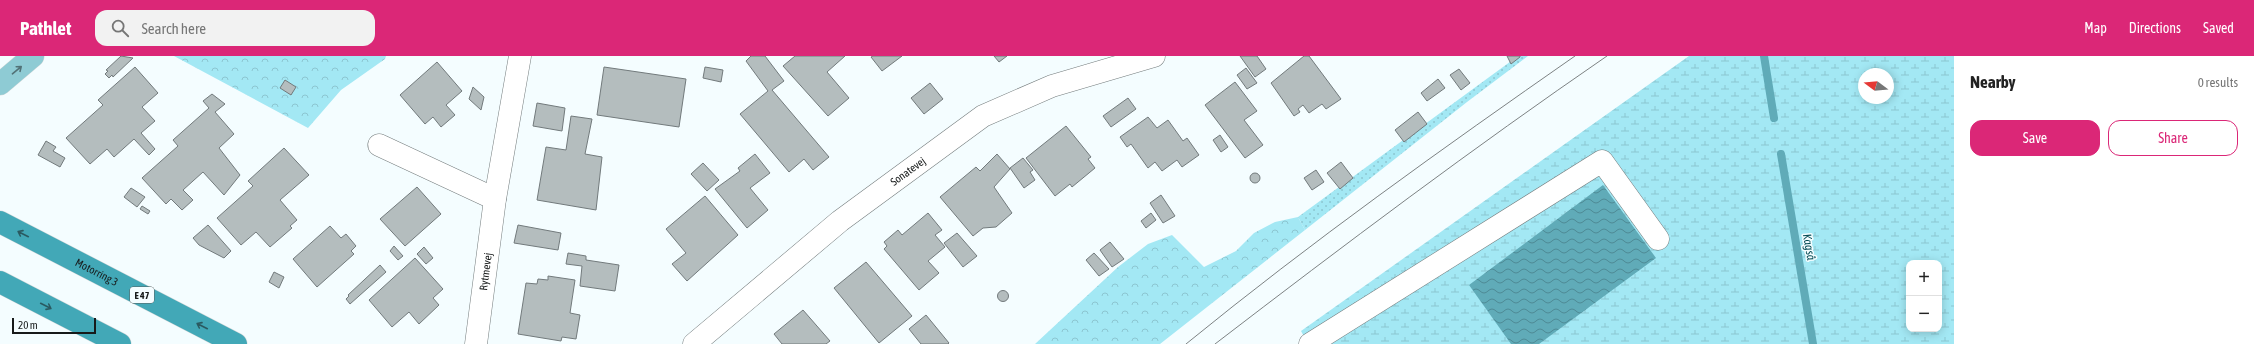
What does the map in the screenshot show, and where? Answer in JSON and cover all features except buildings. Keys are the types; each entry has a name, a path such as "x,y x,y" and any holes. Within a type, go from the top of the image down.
{"highway":[{"name":"Motorring 3","path":"0,222 236,344"},
{"path":"6,285 120,344"}],"main road":[{"path":"0,84 34,56"}],"street":[{"name":"Rytmevej","path":"476,344 495,199 520,56"},
{"name":"Sonatevej","path":"694,344 840,221 982,116 1052,86 1154,56"},
{"path":"379,145 495,199"},
{"path":"1310,344 1602,161 1658,239"}],"green space":[{"path":"174,56 386,56 385,59 341,90 308,128"},
{"path":"1518,56 1528,56 1467,102 1305,230 1298,217"},
{"path":"1689,56 1954,56 1954,344 1308,344 1301,331"},
{"path":"1298,217 1305,230 1160,344 1035,344 1118,267 1148,244 1172,235 1204,267 1236,251 1254,233 1275,222"}],"water":[{"path":"1603,185 1656,258 1539,344 1511,344 1469,285"}],"waterway":[{"name":"Kagså","path":"1764,56 1774,118"},
{"name":"Kagså","path":"1781,154 1813,344"}],"tram line":[{"path":"1186,344 1329,232 1476,125 1575,56"},
{"path":"1215,344 1409,197 1607,56"}]}
